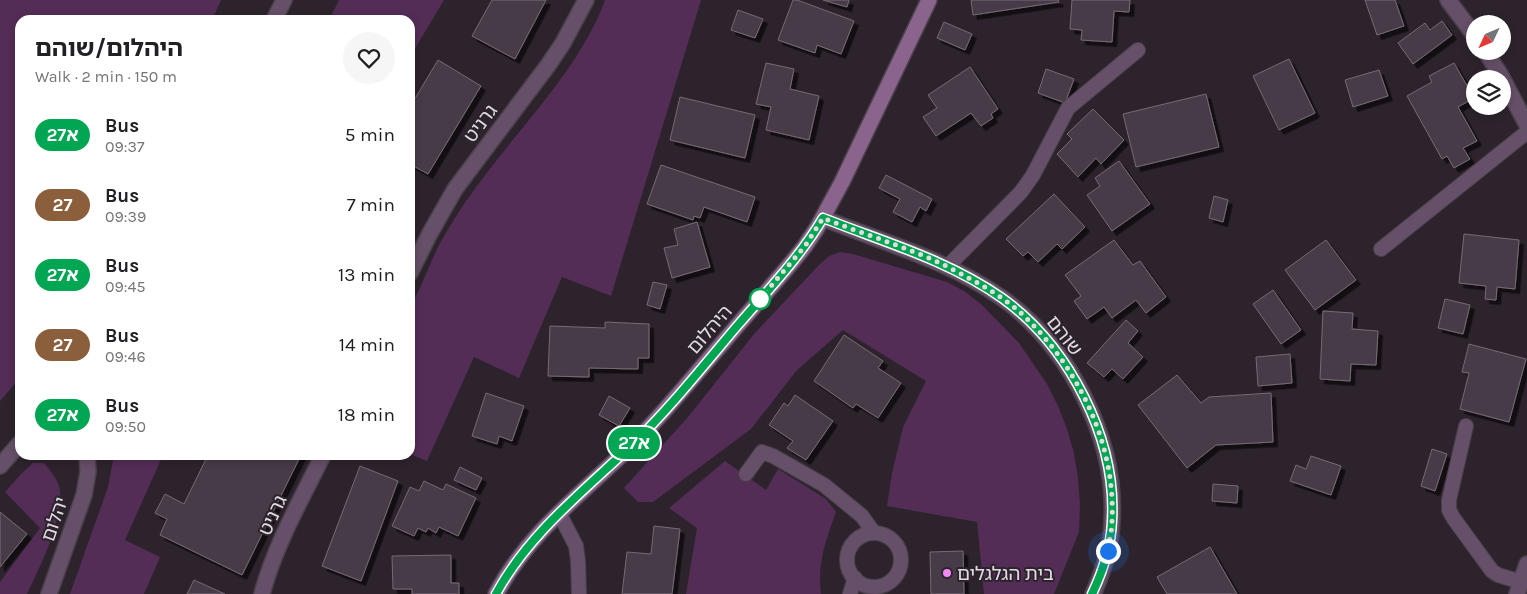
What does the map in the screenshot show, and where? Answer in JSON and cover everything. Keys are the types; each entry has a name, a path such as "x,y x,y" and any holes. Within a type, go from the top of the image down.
{"street":[{"path":"276,15 284,0"},
{"name":"גרניט","path":"415,262 428,235 455,189 549,64 563,43 586,0"},
{"name":"היהלום","path":"496,594 503,580 522,553 559,513 629,448 664,411 798,256 823,218 842,182 929,0"},
{"path":"1448,0 1466,24"},
{"path":"1491,60 1527,125"},
{"name":"שוהם","path":"823,218 909,250 983,286 1022,314 1058,354 1089,406 1100,434 1108,463 1112,492 1112,522 1108,551 1100,579 1092,594"},
{"path":"0,466 15,449"},
{"name":"יהלום","path":"49,594 84,495 88,472 87,460"},
{"name":"גרניט","path":"262,594 282,540 321,460"},
{"path":"1519,588 1527,564"}],"lane":[{"path":"947,267 1021,192 1033,175 1068,108 1138,50"},
{"path":"1381,249 1527,132"},
{"path":"1466,426 1449,500 1449,510 1492,571 1519,588"},
{"path":"746,474 762,452 773,456 824,485 862,516 874,533"},
{"path":"559,513 576,546 580,594"},
{"path":"874,533 886,536 893,541 898,548 900,560 897,572 889,582 877,586 865,585 855,578 847,563 850,547 858,538 874,533"},
{"path":"850,594 855,578"}],"shaded area":[{"path":"0,0 221,0 214,15 15,15 15,384 0,401"},
{"path":"339,0 444,0 415,49 415,15 332,15"},
{"path":"605,0 701,0 611,296 562,277 519,378 474,357 427,461 415,456 415,298 437,249 468,198 566,71 582,48"},
{"path":"840,252 853,254 947,282 964,291 982,305 1019,343 1047,384 1067,429 1074,453 1080,504 1079,532 1054,594 984,594 977,522 887,506 892,473 903,427 926,381 843,330 797,370 751,429 653,502 638,502 624,488 688,417 755,333 819,265 829,256"},
{"path":"113,460 161,460 125,540 160,557 144,594 70,594 108,487"},
{"path":"725,461 766,490 778,469 826,499 836,512 821,562 821,594 686,594 697,528 669,508"},
{"path":"33,463 44,463 54,476 59,486 59,512 45,555 27,594 0,594 0,582 40,528 5,492"}],"building":[{"path":"492,0 546,0 515,59 472,36"},
{"path":"793,0 854,21 841,54 817,45 815,53 778,40"},
{"path":"823,0 849,0 847,7"},
{"path":"971,0 1058,0 1059,2 973,15"},
{"path":"1072,0 1130,0 1129,12 1114,11 1112,42 1081,40 1082,30 1070,29"},
{"path":"1365,0 1395,0 1404,26 1377,35"},
{"path":"738,10 763,19 755,38 731,30"},
{"path":"1442,21 1452,35 1413,64 1398,43 1425,23 1430,30"},
{"path":"944,22 972,34 965,50 937,38"},
{"path":"1289,59 1315,113 1279,130 1253,76"},
{"path":"438,60 481,86 428,174 415,167 415,99"},
{"path":"766,63 794,69 790,89 819,96 809,140 766,130 771,107 756,104"},
{"path":"1454,63 1466,84 1466,102 1458,107 1477,141 1463,148 1470,159 1454,168 1447,156 1442,159 1407,96 1432,82 1429,76"},
{"path":"970,67 998,109 991,114 993,118 981,126 971,113 936,136 923,117 937,108 928,95"},
{"path":"1046,69 1074,79 1065,103 1038,93"},
{"path":"1379,70 1388,96 1353,107 1345,80"},
{"path":"1206,94 1219,147 1136,167 1123,114"},
{"path":"680,97 755,115 745,158 670,140"},
{"path":"1093,109 1124,140 1101,164 1096,158 1078,177 1057,154 1072,139 1067,134"},
{"path":"1119,161 1150,204 1112,231 1087,195 1100,186 1095,178"},
{"path":"661,165 755,197 747,222 704,207 700,218 694,216 693,220 647,204"},
{"path":"886,175 932,199 926,211 920,207 912,222 893,212 900,199 879,188"},
{"path":"1054,194 1085,227 1062,249 1057,244 1038,262 1028,252 1023,256 1006,239"},
{"path":"1214,196 1228,200 1223,222 1209,218"},
{"path":"697,222 710,267 672,278 664,248 678,245 674,229"},
{"path":"1464,234 1519,240 1515,289 1497,287 1496,300 1485,299 1486,286 1459,283"},
{"path":"1114,240 1133,265 1140,261 1166,297 1146,313 1136,300 1112,318 1104,307 1087,319 1074,301 1081,296 1065,275"},
{"path":"1326,240 1356,280 1315,310 1285,270"},
{"path":"653,282 667,285 660,309 647,305"},
{"path":"1273,290 1301,330 1281,344 1253,304"},
{"path":"1445,299 1470,305 1463,334 1438,328"},
{"path":"1323,311 1353,313 1352,329 1378,331 1376,365 1351,364 1350,381 1320,379"},
{"path":"1126,320 1138,331 1128,343 1143,357 1123,379 1112,369 1104,377 1087,363"},
{"path":"605,322 649,324 649,358 638,358 638,369 589,368 589,377 548,376 550,326 605,328"},
{"path":"844,335 883,361 878,368 901,383 878,418 856,404 853,408 814,381"},
{"path":"1469,344 1526,359 1509,422 1460,409 1469,373 1462,372"},
{"path":"1290,354 1292,383 1258,386 1256,357"},
{"path":"1177,375 1201,403 1209,397 1271,393 1273,442 1216,445 1187,468 1138,405"},
{"path":"486,393 524,406 512,441 499,436 497,444 472,436"},
{"path":"795,395 833,421 806,460 787,448 793,441 769,425 784,403 788,406"},
{"path":"609,396 630,408 619,426 599,415"},
{"path":"1432,449 1447,454 1435,491 1421,486"},
{"path":"1311,456 1341,466 1331,495 1290,481 1296,465 1306,469"},
{"path":"206,460 299,460 242,575 160,535 167,519 155,513 165,494 184,504"},
{"path":"360,466 398,481 361,581 322,566"},
{"path":"460,467 482,478 476,490 454,480"},
{"path":"424,481 443,490 446,484 476,498 458,536 439,527 436,533 428,528 426,532 418,528 414,536 392,526 410,487 419,491"},
{"path":"1213,484 1238,486 1237,503 1212,501"},
{"path":"0,512 27,534 0,567"},
{"path":"654,526 680,529 672,594 622,594 627,552 651,554"},
{"path":"1210,547 1237,594 1167,594 1157,577"},
{"name":"בית הגלגלים","path":"963,551 964,594 931,594 930,552"},
{"path":"451,555 451,583 459,583 459,594 412,594 412,589 393,589 392,556"},
{"path":"194,580 225,594 187,594"}],"bus line":[{"name":"27א","path":"496,594 512,566 532,540 613,463 664,411 798,256 823,218 894,244 962,274 1003,299 1022,314 1058,354 1089,406 1100,434 1108,463 1112,492 1112,522 1108,551 1100,579 1092,594"}],"place":[{"name":"בית הגלגלים","path":"947,573"}],"route":[{"path":"760,299 805,246 823,218 939,263 962,274 1003,299 1038,330 1058,354 1089,406 1100,434 1108,463 1112,492 1112,522 1108,551"}]}
